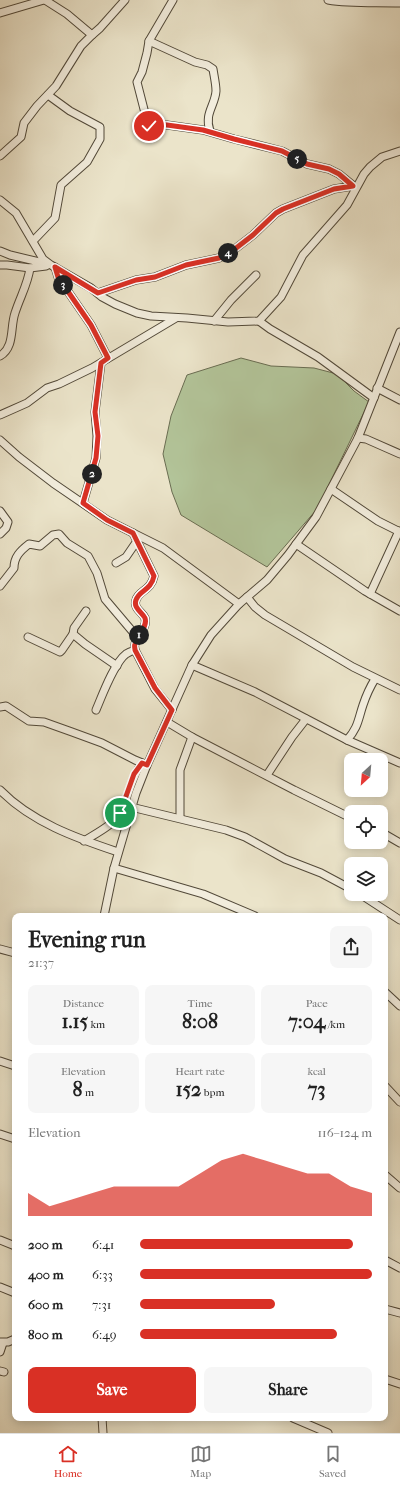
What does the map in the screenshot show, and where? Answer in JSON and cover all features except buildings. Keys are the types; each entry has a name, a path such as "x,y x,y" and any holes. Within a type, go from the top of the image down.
{"street":[{"path":"0,13 45,0 67,14 92,35"},
{"path":"0,156 20,137 24,123 61,79 75,54 125,0"},
{"path":"173,0 149,41 147,53 137,84 148,127 157,124 210,131 234,139 282,151 307,164 329,169 339,174 355,187"},
{"path":"328,0 400,3"},
{"path":"149,41 195,62 207,65 213,69 216,92 208,117 210,131"},
{"path":"33,241 55,218 61,185 86,162 98,142 101,133 100,126 70,111 48,95"},
{"path":"259,321 281,297 303,255 343,210 355,187 364,174 382,157 400,151"},
{"path":"98,293 136,280 155,277 186,265 219,258 231,252 253,235 276,213 283,209 334,189 355,187"},
{"path":"0,200 16,213 43,259 98,293 106,300 137,313 151,316 214,321 259,321 324,361 374,398"},
{"path":"0,250 10,255 53,266"},
{"path":"0,265 30,268 53,266"},
{"path":"53,266 58,277 91,325 108,358"},
{"path":"0,356 4,354 11,339 14,314 28,282 30,268"},
{"path":"214,321 231,300 256,275"},
{"path":"0,415 27,403 47,388 59,384 101,363 177,318"},
{"path":"105,913 118,852 144,764 167,722 192,665 212,635 239,604 267,580 316,517 358,438 377,388 398,341 400,332"},
{"path":"83,503 96,458 98,436 95,412 101,363"},
{"path":"377,388 400,400"},
{"path":"358,438 366,439 400,454"},
{"path":"0,440 33,469 107,520 163,548 239,604"},
{"path":"331,489 378,521 400,531 370,594"},
{"path":"0,511 8,522 6,528 0,534"},
{"path":"133,533 154,576 153,582 149,588 137,596 135,602 136,607 145,619 145,625 135,644 135,650 155,688 172,710"},
{"path":"0,586 14,568 14,563 21,550 28,544 40,546 53,535 59,534 67,543 88,556 97,573 105,599 138,638"},
{"path":"116,563 126,558 137,541"},
{"path":"296,544 370,594 400,611"},
{"path":"247,597 265,615 375,679 400,690"},
{"path":"28,638 60,652 73,634 74,628 86,611"},
{"path":"73,634 84,644 117,666"},
{"path":"96,710 117,666 127,653 135,650"},
{"path":"192,665 255,692 347,740 400,763"},
{"path":"347,740 358,725 363,706 375,679"},
{"path":"0,707 6,706 29,721 44,722 96,741 144,764"},
{"path":"267,775 306,719"},
{"path":"167,722 192,737 344,815"},
{"path":"180,818 180,770 192,737"},
{"path":"84,841 101,830 120,813 134,774 144,764"},
{"path":"0,790 32,815 50,825 84,841 118,852"},
{"path":"131,806 226,830 245,837 285,859 321,873 344,885"},
{"path":"388,836 400,843"},
{"path":"114,868 203,894 248,913"},
{"path":"371,901 400,920"},
{"path":"0,950 12,952"},
{"path":"388,995 400,1006"},
{"path":"0,1061 12,1065"},
{"path":"388,1089 400,1102"},
{"path":"0,1134 12,1138"},
{"path":"388,1178 400,1188"},
{"path":"0,1240 12,1245"},
{"path":"388,1262 400,1268"},
{"path":"0,1287 12,1292"},
{"path":"388,1310 400,1313"},
{"path":"0,1352 2,1342 12,1340"},
{"path":"388,1380 400,1384"},
{"path":"102,1421 103,1433"},
{"path":"298,1421 312,1430 328,1433"}],"green space":[{"path":"241,358 271,366 314,368 337,374 354,391 369,402 317,509 267,567 181,515 172,492 163,454 171,416 187,375"}],"route":[{"path":"120,813 134,774 142,763 147,765 172,710 155,688 135,650 135,644 145,625 145,619 136,607 135,602 137,596 149,588 153,582 154,576 133,533 107,520 83,503 96,458 98,436 95,412 98,375 101,363 108,358 91,325 58,277 55,267 98,293 136,280 155,277 186,265 219,258 231,252 253,235 276,213 283,209 334,189 345,186 353,186 339,174 329,169 307,164 282,151 234,139 210,131 157,124 149,126"}]}
